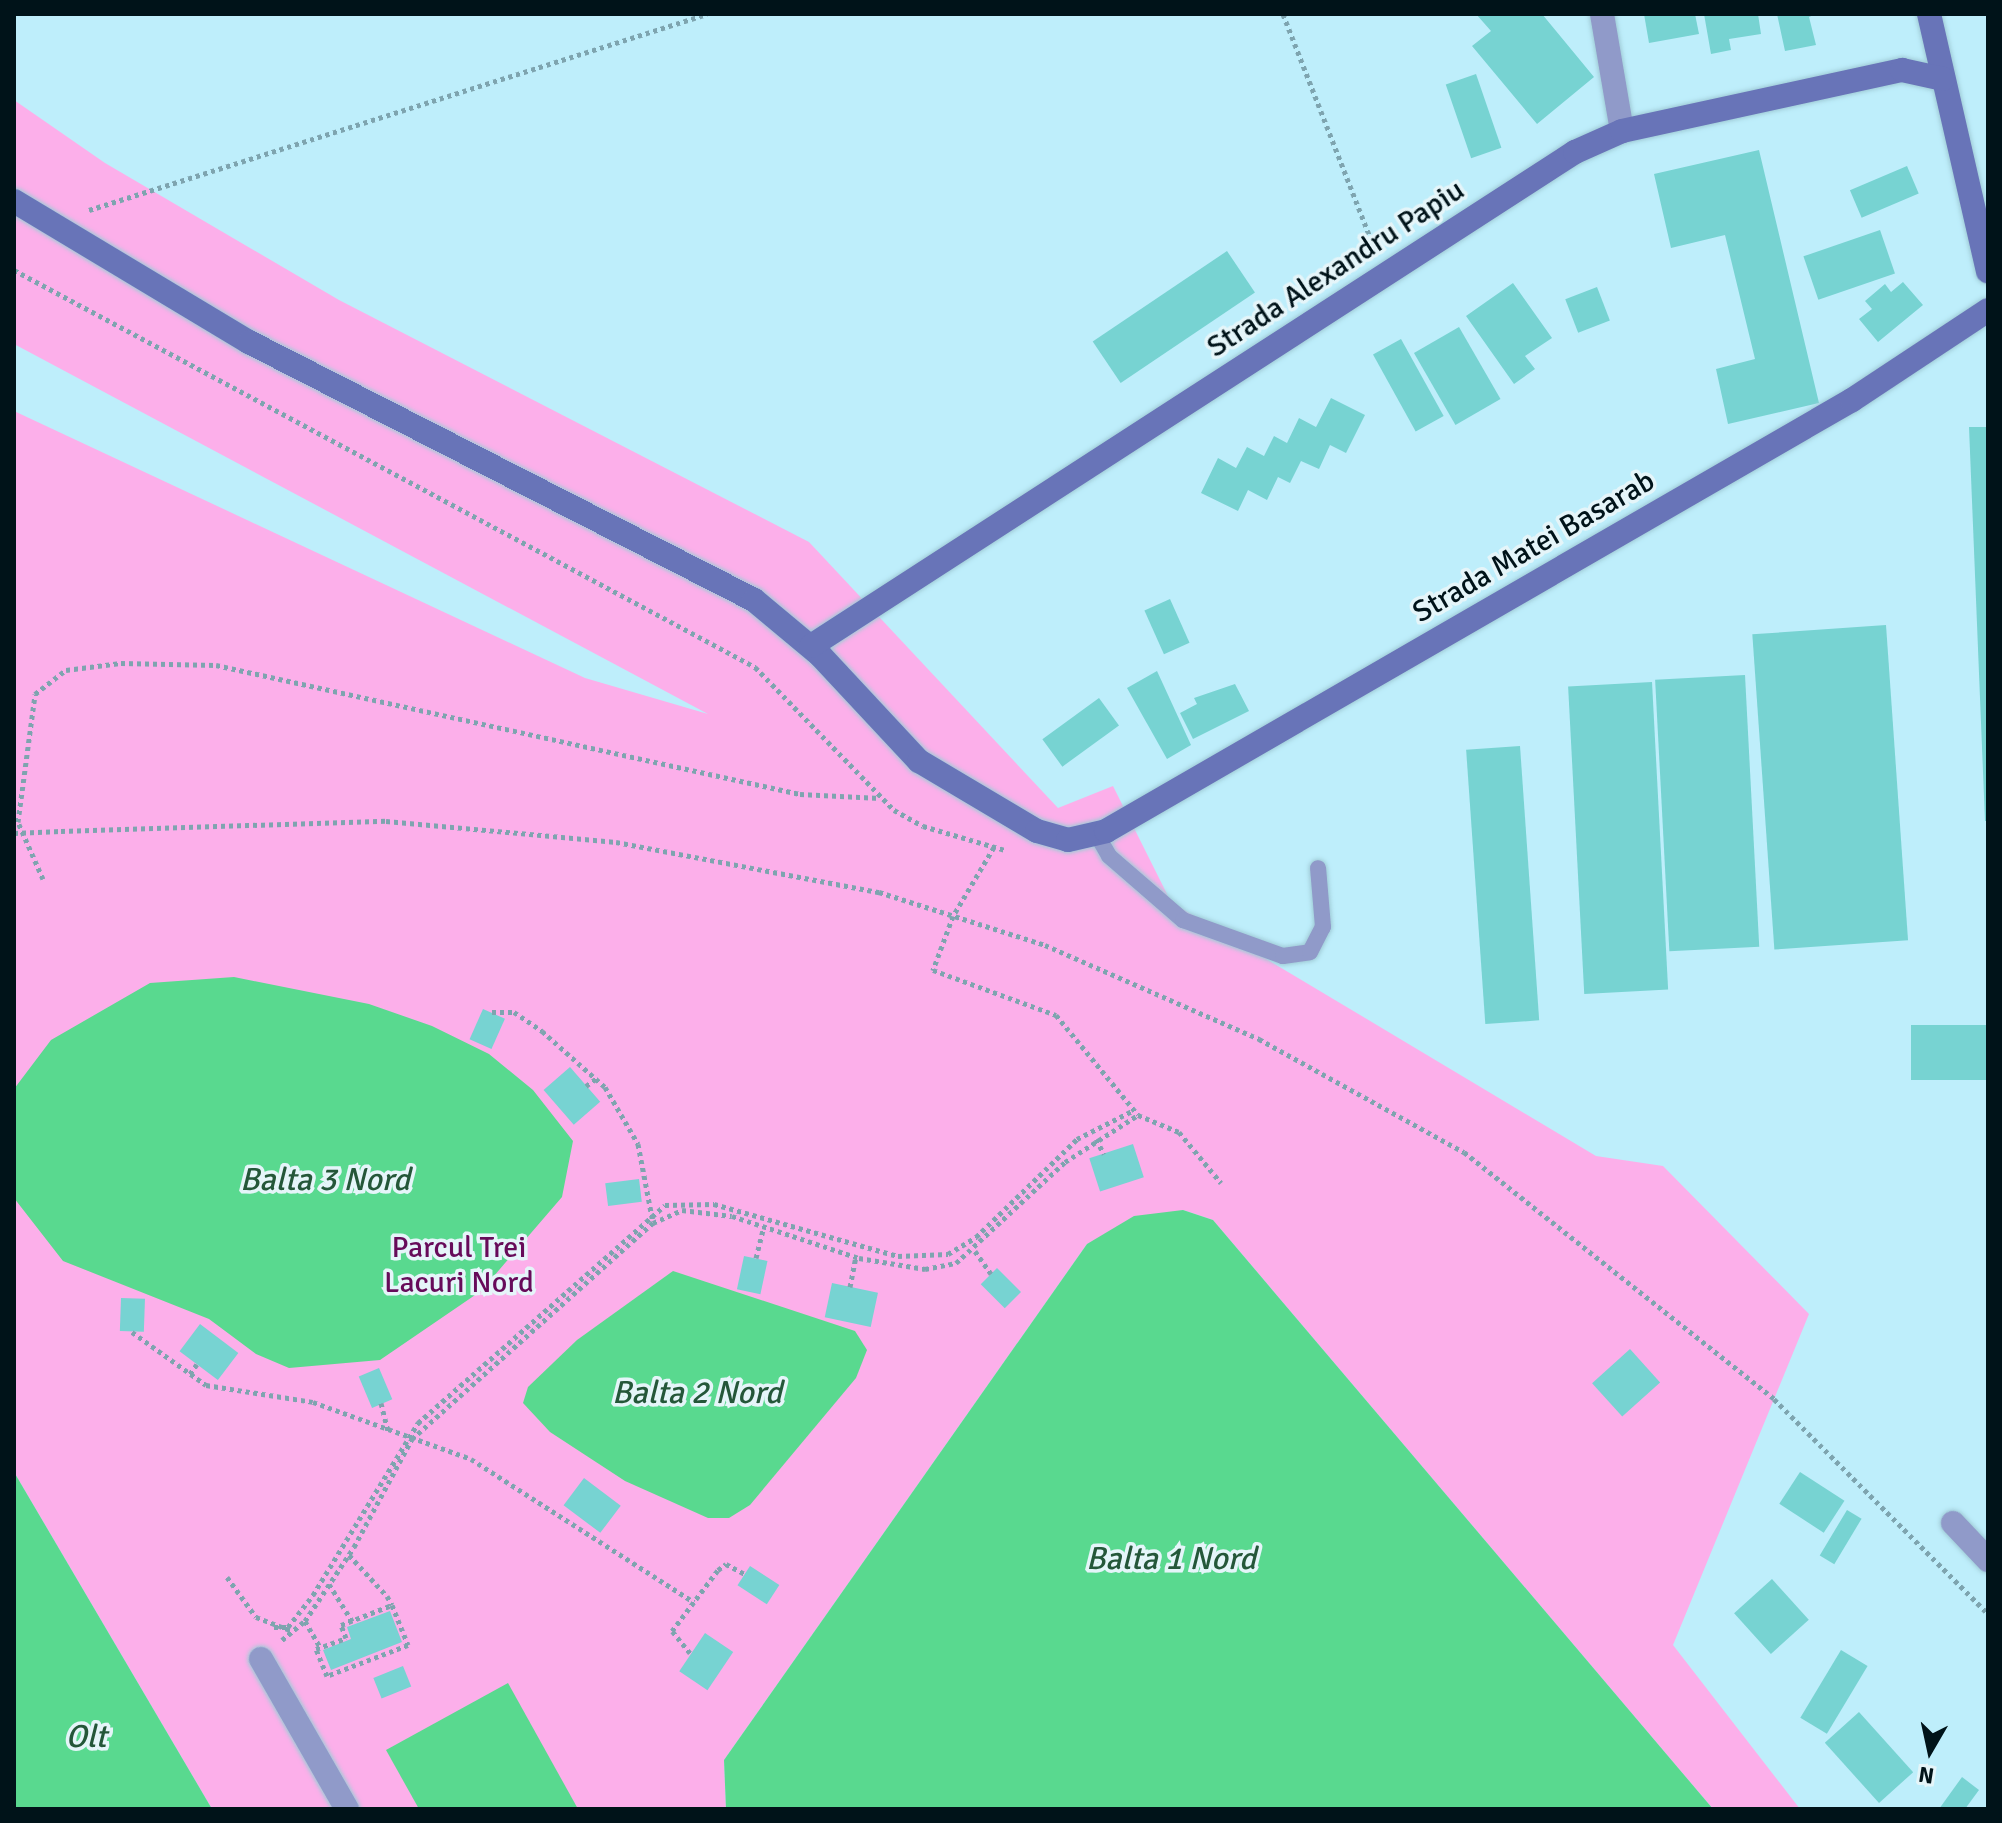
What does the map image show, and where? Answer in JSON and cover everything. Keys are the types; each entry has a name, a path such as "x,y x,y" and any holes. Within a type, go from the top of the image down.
{"main road":[{"path":"1929,14 1988,271"},
{"name":"Strada Alexandru Papiu","path":"811,646 1386,278 1575,152 1622,131 1902,70 1943,79"},
{"path":"14,201 249,342 754,600 811,646 883,729 950,783 1037,831 1068,840 1102,833"},
{"name":"Strada Matei Basarab","path":"1102,833 1852,400 1988,310"}],"street":[{"path":"1602,14 1622,131"},
{"path":"1953,1523 1988,1560"},
{"path":"261,1659 347,1809"}],"lane":[{"path":"1102,833 1118,865 1183,920 1283,956 1310,952 1323,927 1318,868"}],"path":[{"path":"50,223 707,14"},
{"path":"1283,14 1386,278"},
{"path":"14,270 755,667 881,797 923,826 1018,853"},
{"path":"43,879 18,822 35,694 66,670 121,663 216,665 800,794 881,797"},
{"path":"14,833 386,821 616,842 879,892 1045,945 1259,1039 1464,1152 1774,1399 1988,1614"},
{"path":"994,847 953,916 933,970 1056,1015 1136,1113 1179,1132 1221,1183"},
{"path":"492,1012 514,1012 580,1057 597,1078 638,1144 653,1223"},
{"path":"586,1086 597,1078"},
{"path":"261,1659 305,1621 349,1555 409,1438 653,1223 682,1210 764,1227 856,1257 925,1269 975,1251 1096,1139 1136,1113"},
{"path":"274,1627 288,1627 313,1595 409,1438 652,1214 685,1202 714,1204 898,1256 948,1254 976,1237 1077,1139 1136,1113"},
{"path":"1096,1139 1104,1154"},
{"path":"756,1258 764,1227"},
{"path":"975,1251 991,1274"},
{"path":"850,1287 856,1257"},
{"path":"132,1332 206,1385 313,1402 471,1459 694,1602"},
{"path":"190,1374 197,1364"},
{"path":"381,1403 388,1431"},
{"path":"575,1527 582,1520"},
{"path":"305,1621 320,1647 327,1676 408,1645 392,1605 349,1555"},
{"path":"690,1653 672,1631 726,1564 745,1574"},
{"path":"227,1577 247,1608 274,1627 293,1631"},
{"path":"329,1584 352,1621"},
{"path":"320,1647 346,1638 341,1625 392,1605"}],"green space":[{"name":"Parcul Trei Lacuri Nord","path":"14,100 105,163 339,300 809,542 1058,808 1113,786 1171,902 1596,1156 1663,1166 1809,1314 1673,1645 1800,1809 1713,1809 1213,1220 1183,1210 1087,1244 724,1760 726,1809 212,1809 14,1472 14,411 585,678 708,714 14,344"}],"water":[{"name":"Balta 3 Nord","path":"234,977 369,1004 432,1026 489,1054 533,1090 573,1141 562,1197 481,1291 380,1360 289,1368 256,1354 209,1319 63,1261 14,1198 14,1089 51,1040 150,983"},
{"name":"Balta 1 Nord","path":"1183,1210 1213,1220 1713,1809 726,1809 724,1760 1087,1244 1134,1216"},
{"name":"Balta 2 Nord","path":"673,1271 855,1331 867,1350 856,1378 750,1505 729,1518 708,1518 625,1481 550,1432 523,1403 528,1387 577,1340"},
{"name":"Olt","path":"14,1472 212,1809 14,1809"},
{"path":"508,1683 578,1809 419,1809 386,1750"}],"building":[{"path":"1476,14 1542,14 1594,77 1537,124 1472,46 1491,31"},
{"path":"1644,14 1695,14 1699,34 1649,43"},
{"path":"1704,14 1758,14 1761,34 1729,39 1731,50 1711,54"},
{"path":"1777,14 1816,14 1809,17 1816,45 1785,51"},
{"path":"1476,74 1501,148 1471,158 1446,84"},
{"path":"1759,150 1819,403 1728,424 1716,369 1755,359 1725,235 1671,248 1654,174"},
{"path":"1907,166 1919,194 1862,218 1850,190"},
{"path":"1880,230 1895,273 1818,300 1803,256"},
{"path":"1227,251 1255,292 1121,383 1093,342"},
{"path":"1903,282 1923,305 1878,342 1859,319 1872,309 1865,301 1885,284 1891,292"},
{"path":"1513,283 1552,338 1525,356 1535,369 1514,384 1466,316"},
{"path":"1597,287 1610,321 1578,333 1565,299"},
{"path":"1459,327 1500,399 1455,425 1414,353"},
{"path":"1401,339 1444,416 1416,431 1373,355"},
{"path":"1331,398 1365,415 1346,453 1330,445 1319,469 1301,461 1290,483 1278,477 1267,500 1248,490 1238,511 1201,493 1218,458 1236,468 1247,447 1264,456 1274,436 1287,443 1299,418 1316,427"},
{"path":"1969,427 1988,427 1988,821 1985,821"},
{"path":"1170,599 1190,643 1164,654 1144,610"},
{"path":"1886,625 1908,940 1774,950 1752,634"},
{"path":"1157,671 1191,745 1167,759 1127,688"},
{"path":"1745,675 1759,947 1669,951 1655,680"},
{"path":"1652,682 1668,990 1584,994 1568,686"},
{"path":"1235,684 1249,711 1193,739 1180,713 1197,704 1194,698"},
{"path":"1099,698 1119,726 1062,767 1042,739"},
{"path":"1520,746 1539,1020 1485,1024 1466,750"},
{"path":"483,1009 505,1019 492,1049 470,1039"},
{"path":"1911,1025 1988,1025 1988,1080 1911,1080"},
{"path":"570,1067 600,1102 574,1125 544,1090"},
{"path":"1133,1144 1144,1177 1100,1192 1089,1158"},
{"path":"639,1179 642,1202 608,1206 605,1183"},
{"path":"744,1256 767,1261 760,1294 737,1289"},
{"path":"997,1268 1021,1292 1005,1308 981,1284"},
{"path":"832,1283 878,1293 871,1327 825,1317"},
{"path":"121,1298 145,1299 144,1332 120,1331"},
{"path":"200,1324 238,1353 218,1380 180,1351"},
{"path":"1630,1349 1660,1382 1622,1417 1592,1383"},
{"path":"379,1368 392,1399 372,1408 359,1377"},
{"path":"1800,1472 1844,1501 1824,1533 1779,1504"},
{"path":"584,1478 621,1506 600,1533 564,1505"},
{"path":"1847,1510 1862,1519 1834,1564 1820,1555"},
{"path":"750,1566 779,1585 767,1604 737,1585"},
{"path":"1772,1579 1809,1620 1771,1654 1734,1613"},
{"path":"390,1611 402,1642 331,1670 323,1650 351,1639 347,1627"},
{"path":"705,1633 733,1652 707,1690 679,1671"},
{"path":"1841,1650 1868,1666 1827,1734 1800,1718"},
{"path":"403,1666 411,1686 382,1698 373,1678"},
{"path":"1859,1712 1913,1772 1879,1803 1825,1743"},
{"path":"1962,1777 1979,1790 1965,1809 1939,1809"}]}
